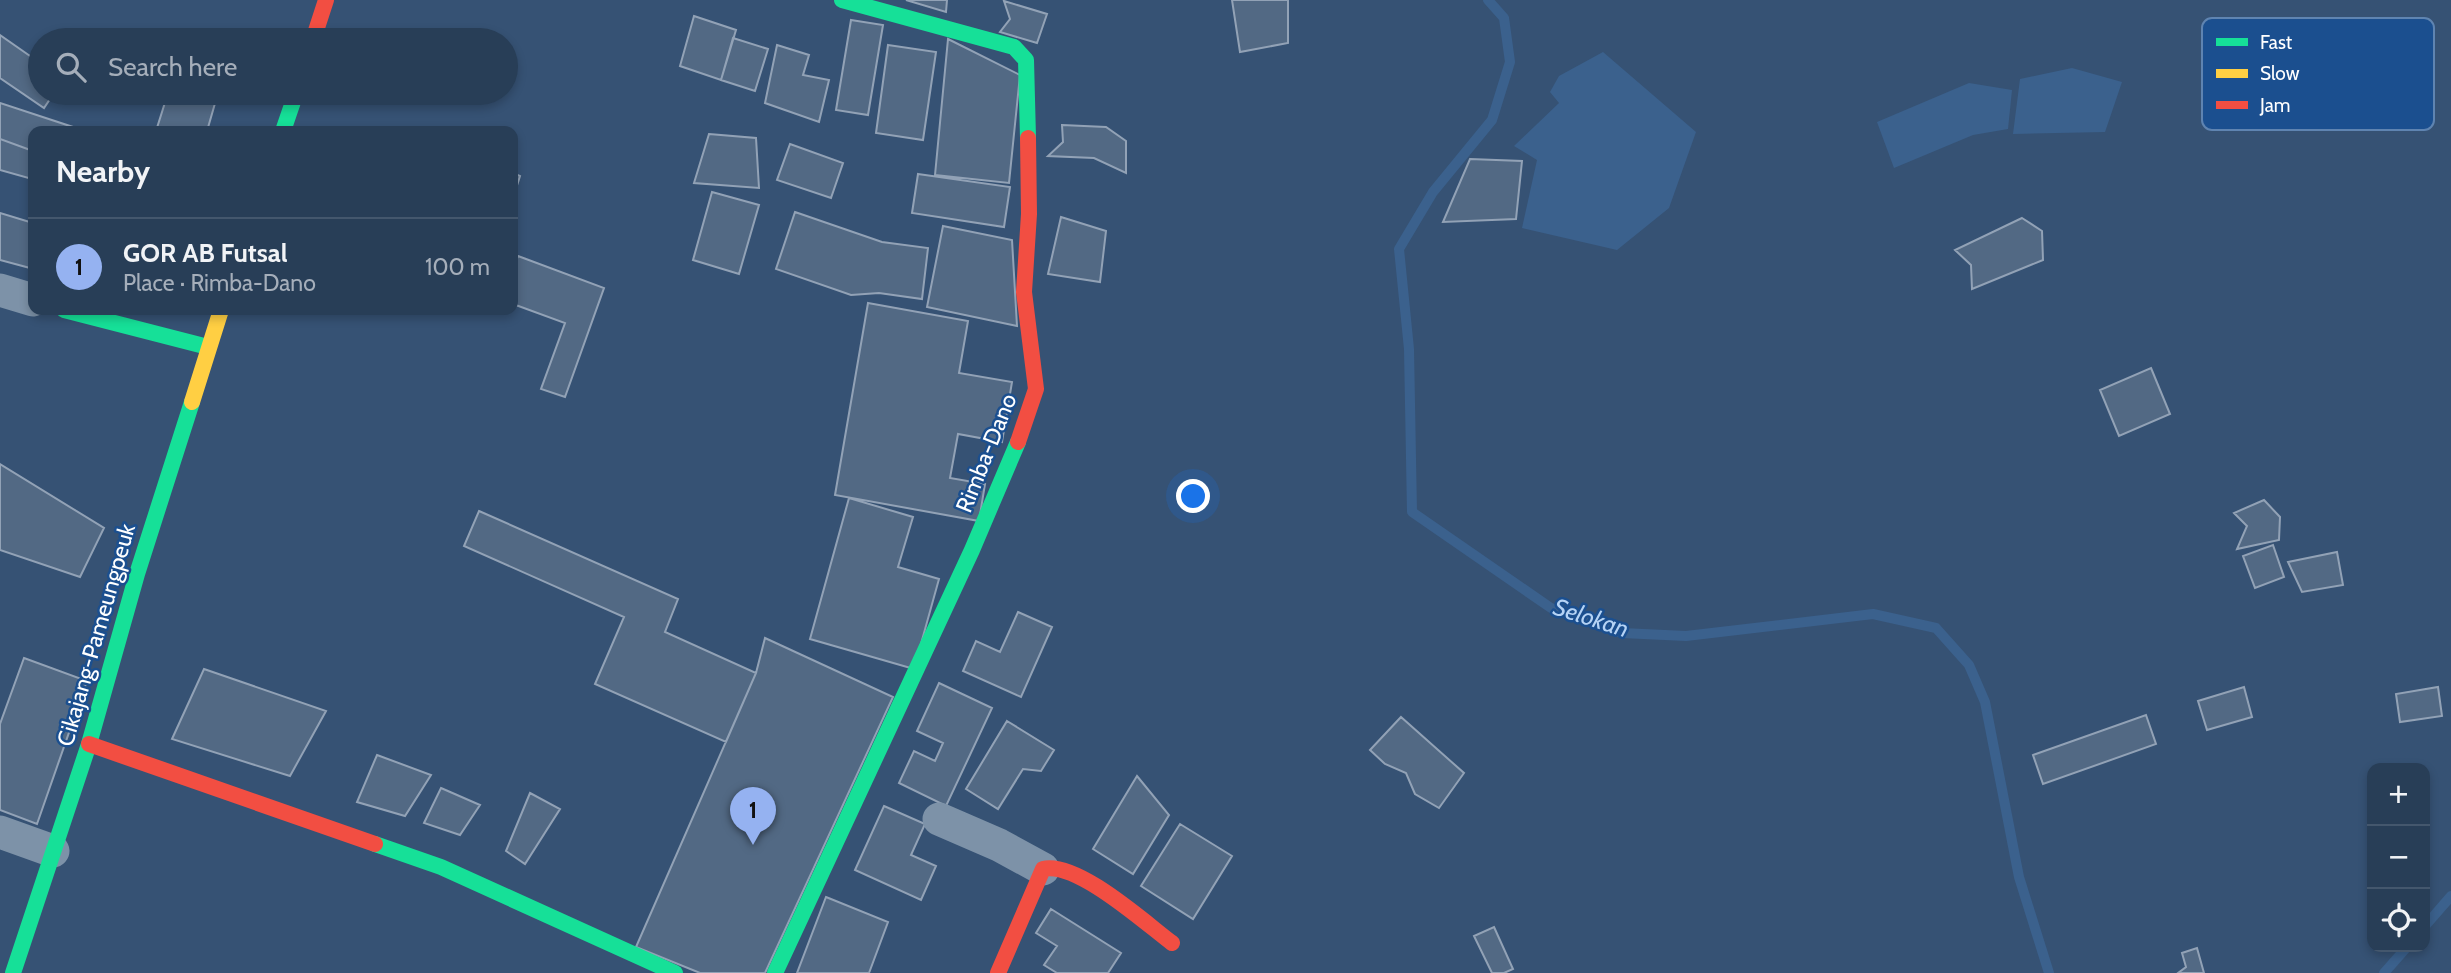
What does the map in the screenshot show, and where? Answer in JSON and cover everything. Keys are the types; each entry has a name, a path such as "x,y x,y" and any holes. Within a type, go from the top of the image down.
{"street":[{"path":"317,28 326,0"},
{"name":"Rimba-Dano","path":"775,973 972,550 1027,422 1036,389 1024,292 1029,214 1026,60 1014,47 997,40 842,0"},
{"path":"285,126 292,105"},
{"path":"0,290 28,298"},
{"path":"83,315 208,347"},
{"name":"Cikajang-Pameungpeuk","path":"13,973 89,744 137,574 219,315"},
{"path":"89,744 441,867 676,973"},
{"path":"939,819 999,845 1043,869 1060,866 1075,873 1172,943"},
{"path":"0,832 53,850"},
{"path":"998,973 1043,869"}],"water":[{"path":"1603,52 1696,132 1669,208 1617,250 1522,228 1537,160 1514,146 1559,103 1550,92 1559,76"},
{"path":"2072,68 2122,82 2105,132 2013,134 2020,79"},
{"path":"1969,83 2012,90 2008,129 1973,135 1894,168 1877,122"}],"building":[{"path":"906,0 947,0 946,12"},
{"path":"1232,0 1288,0 1288,43 1240,52"},
{"path":"1004,1 1047,14 1037,43 1000,32 1010,19"},
{"path":"694,16 736,30 721,80 680,66"},
{"path":"851,20 883,25 868,115 836,110"},
{"path":"0,35 28,55 28,97 0,78"},
{"path":"733,38 768,49 755,91 721,80"},
{"path":"948,39 1020,75 1009,183 935,175"},
{"path":"777,45 809,55 803,75 829,80 819,122 765,103"},
{"path":"888,45 936,52 923,140 876,133"},
{"path":"0,103 70,126 28,126 28,149 0,139"},
{"path":"164,105 215,105 208,126 158,126"},
{"path":"1062,125 1106,127 1126,141 1126,173 1094,158 1048,156 1063,142"},
{"path":"709,134 756,138 759,188 694,183"},
{"path":"0,139 28,149 28,178 0,170"},
{"path":"790,144 843,163 831,198 777,180"},
{"path":"1470,159 1522,161 1516,219 1443,222"},
{"path":"918,174 1010,187 1004,227 912,213"},
{"path":"712,192 759,205 739,274 693,260"},
{"path":"795,212 882,242 928,248 922,299 879,293 851,295 776,269"},
{"path":"0,213 28,221 28,267 0,260"},
{"path":"1061,217 1106,231 1100,282 1048,274"},
{"path":"2022,218 2042,231 2043,260 1972,289 1971,265 1955,250"},
{"path":"943,226 1012,240 1017,326 927,307"},
{"path":"518,256 604,288 565,397 541,389 565,323 518,306"},
{"path":"868,303 968,321 959,373 1012,382 1002,442 958,434 950,478 985,484 979,521 835,495"},
{"path":"2151,368 2170,414 2119,436 2100,390"},
{"path":"0,464 104,528 80,577 0,550"},
{"path":"849,498 913,517 898,567 939,579 914,669 810,639"},
{"path":"2264,500 2280,517 2279,540 2237,549 2247,526 2234,513"},
{"path":"479,511 678,599 665,632 756,673 726,742 595,684 624,617 464,546"},
{"path":"2273,545 2284,577 2255,588 2243,556"},
{"path":"2337,552 2343,585 2302,592 2288,562"},
{"path":"1018,612 1052,627 1021,697 963,671 976,641 1000,652"},
{"path":"765,638 893,697 765,973 700,973 636,947 756,673"},
{"path":"24,658 87,681 37,824 0,810 0,724"},
{"path":"204,669 326,711 290,776 172,739"},
{"path":"939,683 992,708 946,806 899,783 914,751 935,761 943,743 917,731"},
{"path":"2244,687 2252,717 2207,730 2198,701"},
{"path":"2438,687 2442,716 2400,722 2396,694"},
{"path":"2146,715 2156,744 2043,784 2033,755"},
{"path":"1401,717 1464,773 1439,808 1415,794 1406,773 1385,764 1370,750"},
{"path":"1007,721 1054,750 1041,771 1023,769 998,809 966,789"},
{"path":"377,755 431,775 405,816 357,802"},
{"path":"1137,776 1169,815 1133,874 1093,849"},
{"path":"441,788 480,805 460,835 424,823"},
{"path":"530,793 560,809 525,864 506,851"},
{"path":"884,806 925,824 911,855 936,866 921,900 855,870"},
{"path":"1180,824 1232,856 1193,919 1141,886"},
{"path":"826,897 888,922 869,973 797,973"},
{"path":"1051,909 1121,953 1108,973 1057,973 1044,965 1057,946 1036,933"},
{"path":"1494,927 1513,969 1504,973 1492,973 1474,936"},
{"path":"2197,948 2204,973 2178,973 2186,967 2182,953"}],"waterway":[{"name":"Selokan","path":"1488,0 1504,18 1510,62 1492,120 1433,192 1399,249 1409,349 1412,512 1551,608 1622,633 1686,636 1873,614 1936,628 1969,665 1985,702 2019,877 2049,973"},
{"path":"2430,920 2451,896"},
{"path":"2384,973 2403,952"}],"traffic: fast":[{"path":"842,0 1014,47 1026,60 1028,138"},
{"path":"285,126 292,105"},
{"path":"83,315 208,347"},
{"path":"13,973 89,744 137,574 192,402"},
{"path":"775,973 972,550 1018,442"},
{"path":"375,844 441,867 675,973"}],"traffic: slow":[{"path":"192,402 219,315"}],"traffic: jam":[{"path":"317,28 326,0"},
{"path":"1018,442 1036,389 1024,292 1029,214 1028,138"},
{"path":"89,744 375,844"},
{"path":"998,973 1043,869 1057,869 1091,883 1172,943"}],"place":[{"name":"GOR AB Futsal","path":"753,845"}]}
